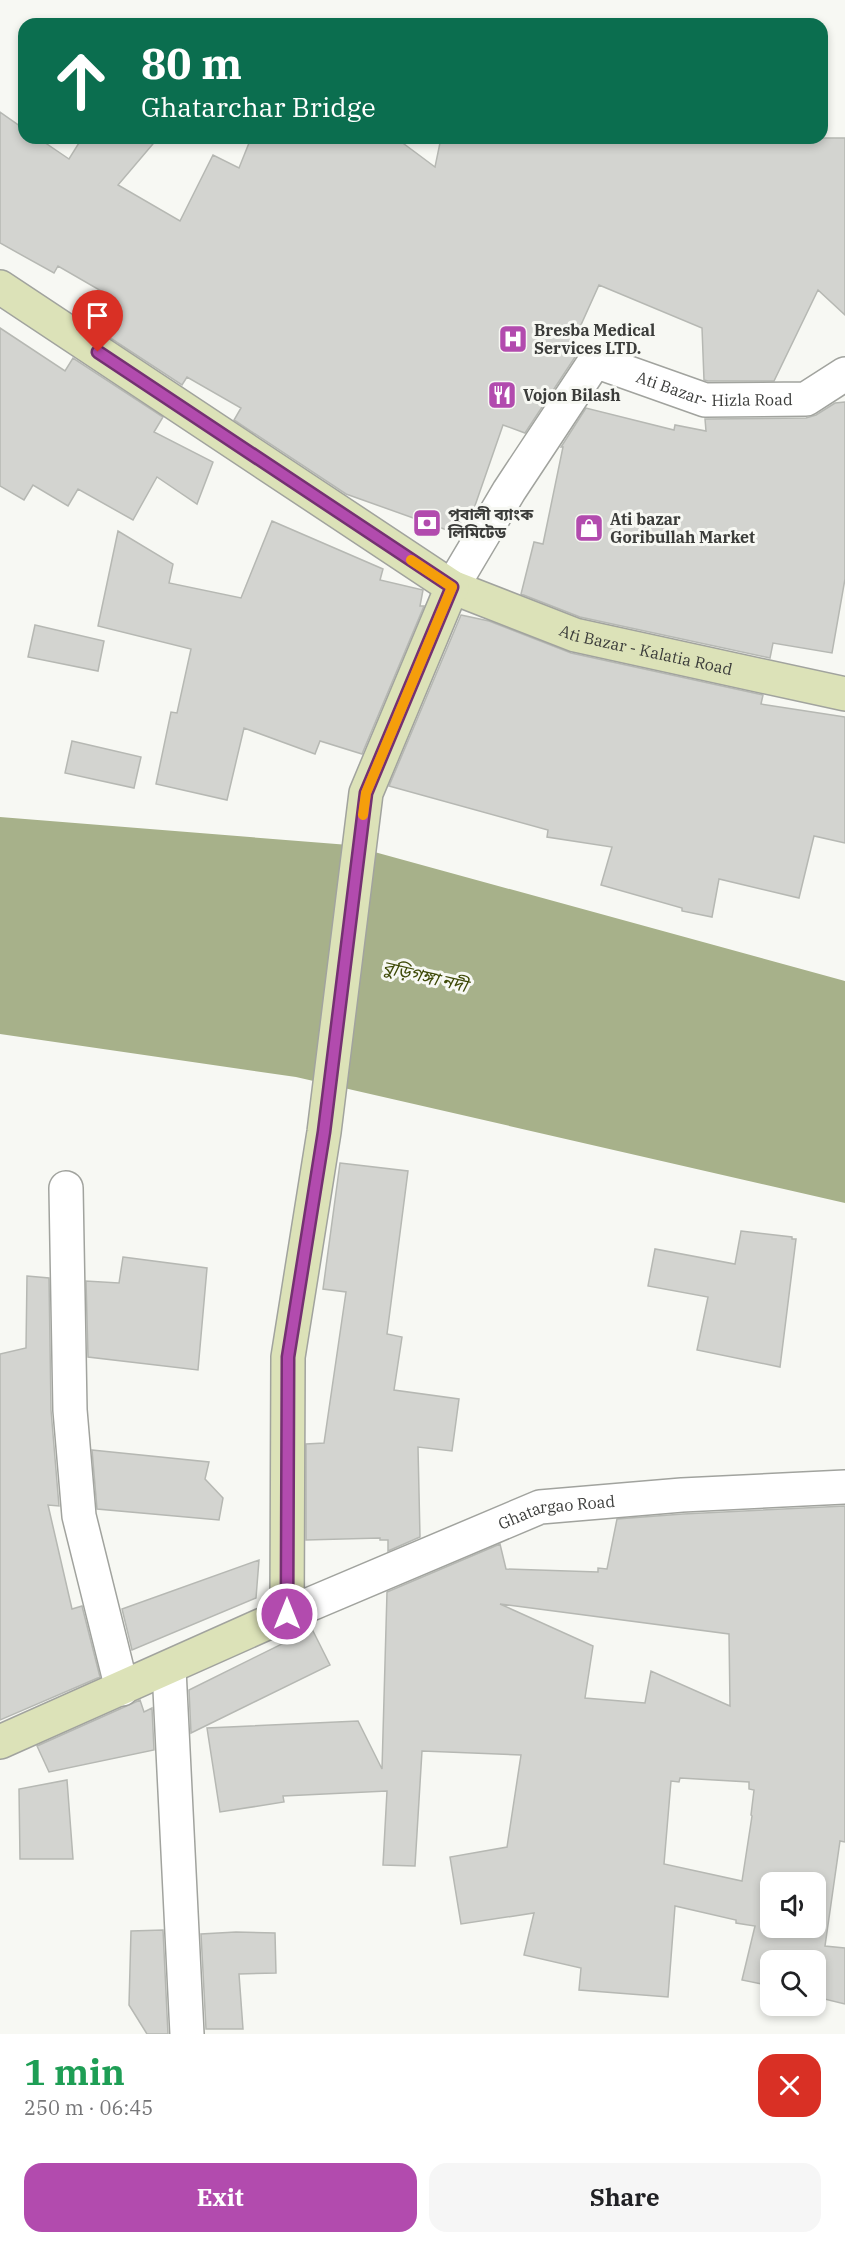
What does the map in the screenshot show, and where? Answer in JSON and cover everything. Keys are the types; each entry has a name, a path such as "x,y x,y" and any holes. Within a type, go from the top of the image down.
{"main road":[{"name":"Ati Bazar - Kalatia Road","path":"0,286 452,587 575,635 845,694"},
{"path":"0,1742 287,1614 288,1357 324,1132 366,793 452,587"}],"street":[{"name":"Ati Bazar- Hizla Road","path":"452,587 509,491 595,361 705,400 806,399 845,374"},
{"path":"806,399 845,393"},
{"path":"66,1188 70,1410 79,1516 122,1689"},
{"name":"Ghatargao Road","path":"287,1614 540,1507 682,1495 845,1487"},
{"path":"169,1668 187,2034"}],"water":[{"name":"বুড়িগঙ্গা নদী","path":"0,817 349,845 845,981 845,1203 296,1077 0,1034"}],"building":[{"path":"0,112 18,125 18,144 47,144 69,159 78,144 153,144 118,185 180,221 213,155 239,168 249,144 404,144 435,167 440,144 828,144 828,138 845,138 845,315 818,290 774,381 708,381 704,380 702,328 599,285 571,347 579,351 525,433 503,425 470,520 461,535 346,494 234,420 241,408 187,377 182,385 92,326 110,296 58,266 54,273 0,243"},
{"path":"0,328 65,371 73,358 163,417 154,432 213,462 197,504 157,477 133,520 78,489 68,506 33,485 24,500 0,486"},
{"path":"845,402 845,579 832,653 773,643 770,658 580,617 521,594 534,542 543,544 563,447 561,447 586,408 674,430 675,425 706,431 705,419 806,418 816,415 835,403"},
{"path":"272,521 383,569 380,580 423,590 420,606 424,606 362,754 320,741 315,754 244,728 227,800 156,784 171,712 177,713 191,649 98,626 118,531 173,564 169,583 241,598"},
{"path":"461,615 489,621 571,653 763,695 761,704 845,717 845,843 814,836 799,898 719,879 712,917 682,911 682,908 601,885 612,847 547,837 548,830 389,786"},
{"path":"35,625 104,641 98,671 28,657"},
{"path":"72,741 141,757 134,788 65,773"},
{"path":"340,1163 408,1171 387,1334 402,1337 394,1390 459,1399 452,1451 418,1447 420,1537 388,1551 388,1540 380,1540 380,1538 306,1540 306,1444 324,1443 346,1292 323,1289"},
{"path":"741,1231 796,1239 780,1367 697,1350 708,1297 648,1286 655,1249 735,1264"},
{"path":"123,1257 207,1268 198,1370 88,1357 86,1281 119,1283"},
{"path":"27,1276 49,1278 51,1410 59,1506 48,1505 72,1609 82,1606 100,1677 0,1720 0,1354 26,1348"},
{"path":"92,1450 209,1462 205,1479 223,1498 219,1520 97,1509"},
{"path":"845,1506 845,1842 840,1841 825,1946 845,1948 845,2004 826,1999 826,1950 760,1950 760,1984 742,1980 755,1926 675,1906 668,1997 579,1990 581,1968 524,1955 534,1913 461,1924 450,1857 507,1847 521,1755 422,1751 415,1866 383,1865 387,1791 283,1796 284,1802 220,1812 207,1728 358,1721 382,1769 387,1592 500,1544 506,1569 598,1572 598,1568 607,1569 617,1519","holes":["500,1604 729,1634 730,1706 651,1671 645,1703 585,1698 593,1646","680,1778 749,1782 749,1789 754,1790 742,1881 664,1864 671,1781 679,1782"]},
{"path":"259,1560 256,1598 132,1650 122,1609"},
{"path":"312,1629 330,1665 191,1733 189,1690"},
{"path":"140,1700 144,1712 152,1708 154,1750 49,1772 37,1746"},
{"path":"67,1780 73,1859 20,1859 19,1789"},
{"path":"163,1930 168,2034 147,2034 129,2005 131,1931"},
{"path":"275,1933 276,1973 239,1974 243,2029 206,2029 201,1934"}],"slow traffic":[{"path":"363,815 366,793 452,587 411,560"}],"place":[{"name":"Bresba Medical Services LTD.","path":"513,339"},
{"name":"Vojon Bilash","path":"502,395"},
{"name":"পূবালী ব্যাংক লিমিটেড","path":"427,523"},
{"name":"Ati bazar Goribullah Market","path":"589,528"}],"route":[{"path":"98,352 452,587 366,793 324,1132 288,1357 287,1614"}]}
